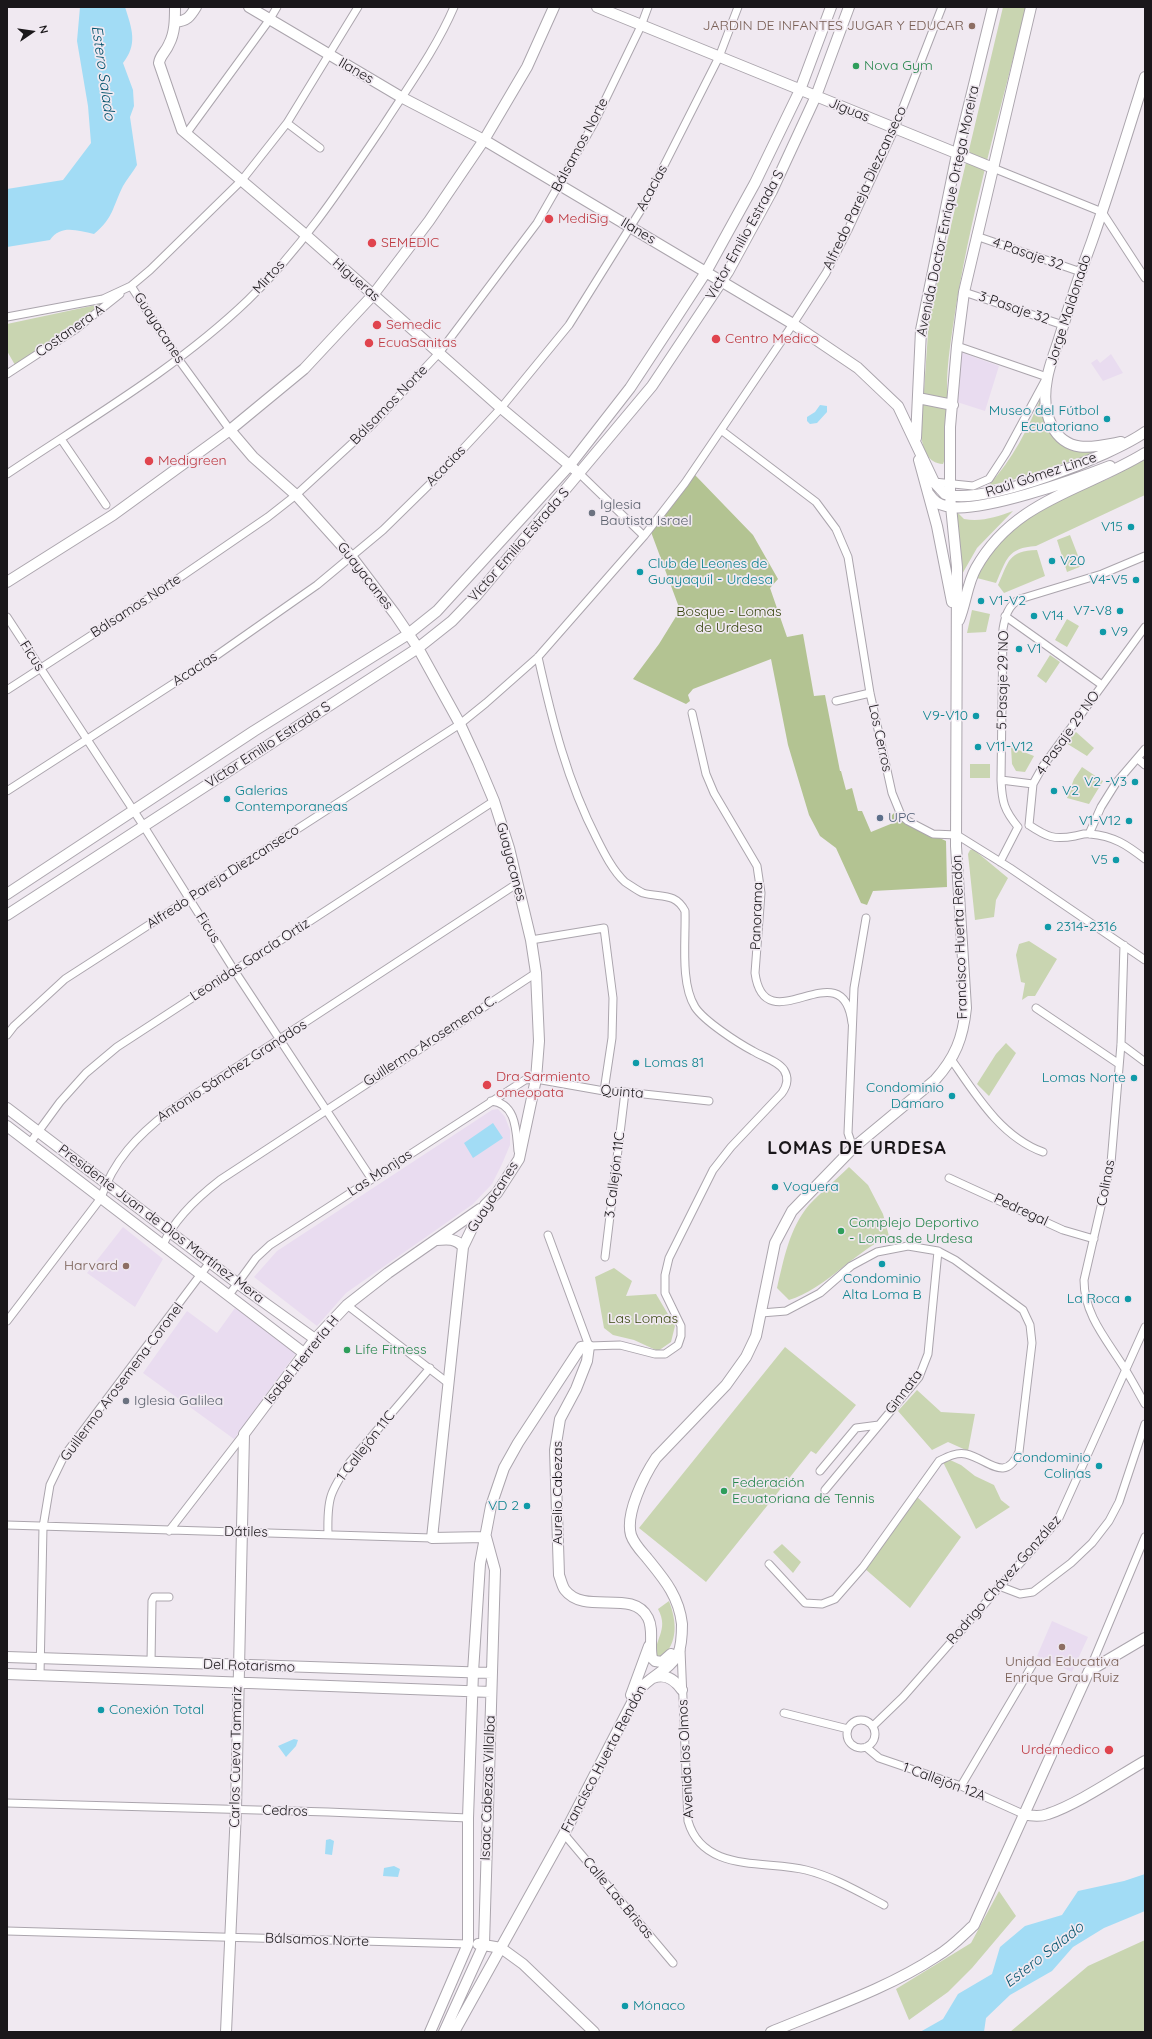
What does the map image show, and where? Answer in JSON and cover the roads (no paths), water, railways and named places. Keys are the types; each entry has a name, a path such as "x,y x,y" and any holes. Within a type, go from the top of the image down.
{"street":[{"name":"Higueras","path":"175,7 175,22 169,44 160,57 159,63 179,126 186,134 307,236 501,408 570,465 644,536"},
{"path":"175,22 189,18 196,7"},
{"name":"Ilanes","path":"249,7 329,56 401,97 484,140 793,324 863,372 898,406 916,440"},
{"path":"186,134 270,20 277,7"},
{"path":"7,317 90,302 111,296 131,286 150,270 242,180 287,123 358,7"},
{"name":"Mirtos","path":"7,474 179,360 248,300 307,236 441,37 454,7"},
{"path":"7,582 113,515 230,430 304,369 373,295 429,221 484,140 528,67 554,7"},
{"name":"Jiguas","path":"597,7 719,58 1102,212"},
{"name":"Bálsamos Norte","path":"7,690 163,590 268,518 296,495 372,425 439,353 537,223 594,123 641,26 648,7"},
{"name":"Acacias","path":"7,791 210,660 317,585 383,530 435,479 501,408 569,325 644,205 719,58 738,7"},
{"name":"Víctor Emilio Estrada S","path":"7,894 134,812 254,731 407,635 437,611 501,538 570,465 638,376 706,272 755,183 800,90 831,7"},
{"name":"Víctor Emilio Estrada S","path":"8,913 418,648 452,621 477,595 580,474 652,386 722,282 772,191 816,96 849,7"},
{"name":"Alfredo Pareja Diezcanseco","path":"7,1035 14,1026 65,979 460,724 481,708 538,657 644,536 685,483 793,324 826,272 848,230 895,128 942,7"},
{"name":"Avenida Doctor Enrique Ortega Moreira","path":"957,626 940,540 936,508 927,489 916,440 921,330 957,154 993,7"},
{"path":"957,626 957,567 950,496 949,446 957,346 964,292 976,236 1031,7"},
{"name":"Jorge Maldonado","path":"934,482 973,486 989,479 1006,454 1047,377 1145,77"},
{"path":"287,123 320,148"},
{"path":"755,183 772,191"},
{"path":"1102,212 1145,278"},
{"name":"4 Pasaje 32","path":"976,236 1081,272"},
{"name":"Guayacanes","path":"131,286 179,360 230,430 253,457 296,495 351,556 395,614 407,635 418,648 460,724 494,801 518,883 531,940 536,973 539,1040 536,1079 519,1159 497,1193 485,1205 463,1247 432,1538"},
{"name":"Costanera A","path":"7,374 76,329 131,286"},
{"name":"3 Pasaje 32","path":"964,292 1064,325"},
{"path":"957,346 1047,377 1044,398 1046,413 1052,426 1064,441 1079,448 1091,448 1135,439"},
{"path":"638,376 652,386"},
{"path":"898,406 904,408 909,407 918,398 953,405"},
{"name":"Los Cerros","path":"721,430 768,464 816,502 836,529 848,557 870,693 892,793 901,815 908,821 933,834 957,835 1000,862 1145,960"},
{"name":"Raúl Gómez Lince","path":"950,496 976,496 1006,489 1097,458 1135,439 1145,432"},
{"path":"61,439 106,505"},
{"path":"916,440 934,482 940,490 950,496"},
{"path":"957,626 975,570 989,547 1007,529 1025,514 1046,501 1101,477 1145,452"},
{"name":"Raúl Gómez Lince","path":"936,508 978,506 996,503 1099,470 1145,452"},
{"path":"936,508 950,496"},
{"path":"501,538 509,556"},
{"name":"5 Pasaje 29 NO","path":"1018,827 1005,810 1002,801 1003,629 1005,616 1014,602 1020,599 1102,574 1145,556"},
{"path":"1005,616 1102,685"},
{"name":"Ficus","path":"7,617 143,825 234,970 371,1178"},
{"name":"Francisco Huerta Rendón","path":"454,2032 564,1834 622,1719 638,1691 646,1681 671,1665 678,1653 682,1630 678,1602 668,1583 633,1541 631,1534 631,1516 644,1478 656,1458 726,1385 739,1368 756,1336 775,1243 792,1210 853,1148 935,1080 958,1047 964,1025 966,1008 957,835 957,626"},
{"name":"4 Pasaje 29 NO","path":"1029,825 1033,784 1043,766 1145,627"},
{"path":"538,657 556,736 576,794 587,820 604,853 625,881 642,892 673,898 680,902 685,911 686,982 695,1006 708,1020 752,1050 781,1066 787,1082 782,1093 731,1147 713,1170 669,1258 665,1275 665,1292 681,1326 682,1336 678,1346 665,1354 655,1354 620,1345 589,1346 548,1234"},
{"path":"836,701 870,693"},
{"name":"Panorama","path":"692,713 706,774 714,793 757,866 761,893 754,973 756,984 760,993 765,998 776,1001 790,1001 826,992 836,993 844,999 850,1008 852,1023"},
{"path":"254,731 263,747"},
{"path":"1089,834 1101,807 1116,783 1145,749"},
{"path":"1138,758 1145,765"},
{"path":"1001,780 1033,784"},
{"name":"Leonidas García Ortiz","path":"30,1143 60,1102 86,1073 117,1047 494,801"},
{"path":"1000,862 1018,827 1029,825 1044,836 1053,838 1089,834 1122,841 1145,859"},
{"name":"Antonio Sánchez Granados","path":"7,1321 101,1198 106,1184 119,1160 146,1129 168,1112 518,883"},
{"name":"Panorama","path":"853,1148 848,1133 852,1023 854,988 866,918"},
{"path":"531,940 604,928 613,998 612,1038 604,1091"},
{"name":"Colinas","path":"1124,945 1121,1044 1111,1164 1084,1280 1084,1290 1093,1321 1126,1370 1145,1404"},
{"name":"Guillermo Arosemena C.","path":"325,1110 536,973"},
{"path":"1036,1008 1119,1064"},
{"path":"1121,1044 1145,1062"},
{"path":"951,1059 983,1104 1008,1131 1027,1146 1043,1152"},
{"name":"Quinta","path":"536,1079 604,1091 709,1101"},
{"name":"Las Monjas","path":"237,1283 256,1258 270,1245 491,1101 525,1080 536,1079"},
{"name":"3 Callejón 11C","path":"605,1257 626,1092"},
{"path":"491,1101 502,1104 512,1114 516,1125 519,1159"},
{"name":"Presidente Juan de Dios Martínez Mera","path":"7,1108 237,1283 315,1339"},
{"path":"163,1245 169,1231 203,1194 220,1180 325,1110"},
{"name":"Presidente Juan de Dios Martínez Mera","path":"7,1126 304,1354"},
{"name":"Pedregal","path":"949,1178 1063,1230 1094,1240"},
{"name":"Isabel Herrería H","path":"169,1531 315,1339 347,1305 485,1205"},
{"path":"436,1240 452,1240 459,1242 463,1247"},
{"path":"761,1313 786,1311 820,1293 851,1266 877,1252 908,1246 938,1251 955,1260 1023,1310 1030,1325 1032,1343 1019,1452 1014,1462 1006,1468 1000,1469 967,1454 948,1456 939,1461 863,1567 840,1595 829,1602 818,1605 805,1603 769,1564"},
{"name":"Ginnata","path":"825,1490 918,1377 926,1362 938,1251"},
{"name":"Guillermo Arosemena Coronel","path":"40,1675 43,1527 50,1484 64,1456 210,1262"},
{"path":"229,1295 237,1283"},
{"path":"347,1305 448,1383"},
{"name":"Rodrigo Chávez González","path":"873,1726 903,1697 1062,1514 1105,1412 1145,1327"},
{"name":"Isaac Cabezas Villalba","path":"430,2032 468,1944 468,1818 472,1691 480,1564 491,1506 504,1468 518,1443 581,1347 589,1346"},
{"name":"Aurelio Cabezas","path":"589,1346 587,1361 579,1382 560,1419 555,1450 559,1575 564,1589 571,1596 582,1602 623,1604 640,1608 645,1613 651,1624 650,1638 652,1658 655,1661 662,1662 673,1653 681,1642"},
{"name":"1 Callejón 11C","path":"328,1534 330,1494 339,1478 350,1462 430,1368"},
{"path":"999,1586 1020,1594 1033,1592 1070,1563 1092,1543 1108,1521 1119,1502 1145,1424"},
{"path":"820,1471 856,1428 879,1425"},
{"name":"Carlos Cueva Tamariz","path":"226,2032 236,1810 244,1434"},
{"name":"Dátiles","path":"7,1525 432,1538 486,1537"},
{"path":"771,2032 893,1981 937,1957 974,1925 1089,1671 1145,1536"},
{"name":"Isaac Cabezas Villalba","path":"444,2032 484,1944 495,1570 486,1537"},
{"path":"151,1662 152,1601 154,1597 169,1597"},
{"path":"622,1719 648,1650 650,1638"},
{"path":"1089,1671 1145,1638"},
{"name":"Avenida los Olmos","path":"681,1642 688,1821 692,1834 706,1849 731,1860 805,1870 829,1877 884,1905"},
{"name":"Del Rotarismo","path":"7,1657 238,1666 492,1673"},
{"path":"961,1786 1033,1664"},
{"name":"Del Rotarismo","path":"7,1674 491,1692"},
{"path":"646,1681 656,1676 668,1677 675,1681 682,1690"},
{"path":"784,1713 848,1729"},
{"path":"858,1721 866,1721 873,1726 875,1731 873,1741 866,1747 860,1748 852,1744 849,1739 848,1729 858,1721"},
{"name":"1 Callejón 12A","path":"866,1747 879,1758 961,1786 1023,1814"},
{"path":"1023,1814 1035,1816 1048,1814 1083,1797 1145,1761"},
{"name":"Cedros","path":"7,1803 468,1818"},
{"name":"Calle Las Brisas","path":"564,1834 673,1963"},
{"name":"Bálsamos Norte","path":"7,1932 484,1944 501,1948 523,1964 594,2032"}],"water":[{"name":"Estero Salado","path":"80,7 125,7 130,22 132,43 128,56 123,63 133,90 134,106 130,117 137,165 123,186 109,217 101,228 94,234 76,230 65,230 54,235 50,240 7,247 7,189 63,180 91,143 88,106 77,41"},
{"path":"820,405 827,406 827,412 817,423 810,424 807,421 807,417 815,412"},
{"path":"493,1123 503,1138 473,1158 464,1143"},
{"path":"294,1739 298,1740 296,1746 286,1757 278,1746"},
{"path":"330,1839 334,1841 332,1855 325,1854 326,1840"},
{"path":"394,1866 400,1869 398,1877 383,1876 384,1868"},
{"name":"Estero Salado","path":"1145,1874 1145,1911 1104,1928 1073,1947 1052,1971 1010,1995 986,2018 984,2032 920,2032 943,2019 958,1994 992,1974 1000,1947 1025,1926 1062,1915 1078,1891 1124,1881"}],"place":[{"name":"JARDIN DE INFANTES JUGAR Y EDUCAR","path":"972,26"},
{"name":"Nova Gym","path":"856,66"},
{"name":"MediSig","path":"549,219"},
{"name":"SEMEDIC","path":"372,243"},
{"name":"Semedic","path":"377,325"},
{"name":"Centro Medico","path":"716,339"},
{"name":"EcuaSanitas","path":"369,343"},
{"name":"Museo del Fútbol Ecuatoriano","path":"1107,419"},
{"name":"Medigreen","path":"149,461"},
{"name":"Iglesia Bautista Israel","path":"592,513"},
{"name":"V15","path":"1131,527"},
{"name":"V20","path":"1052,561"},
{"name":"Club de Leones de Guayaquil - Urdesa","path":"640,572"},
{"name":"V4-V5","path":"1136,580"},
{"name":"V1-V2","path":"981,601"},
{"name":"V7-V8","path":"1120,611"},
{"name":"V14","path":"1034,616"},
{"name":"V9","path":"1103,632"},
{"name":"V1","path":"1019,649"},
{"name":"V9-V10","path":"976,716"},
{"name":"V11-V12","path":"978,747"},
{"name":"V2 -V3","path":"1135,782"},
{"name":"V2","path":"1054,791"},
{"name":"Galerias Contemporaneas","path":"227,799"},
{"name":"UPC","path":"880,818"},
{"name":"V1-V12","path":"1129,821"},
{"name":"V5","path":"1116,860"},
{"name":"2314-2316","path":"1048,927"},
{"name":"Lomas 81","path":"636,1063"},
{"name":"Lomas Norte","path":"1134,1078"},
{"name":"Dra Sarmiento omeopata","path":"487,1085"},
{"name":"Condominio Damaro","path":"952,1096"},
{"name":"Voguera","path":"775,1187"},
{"name":"Complejo Deportivo - Lomas de Urdesa","path":"841,1231"},
{"name":"Condominio Alta Loma B","path":"882,1264"},
{"name":"Harvard","path":"126,1266"},
{"name":"La Roca","path":"1128,1299"},
{"name":"Life Fitness","path":"347,1350"},
{"name":"Iglesia Galilea","path":"126,1401"},
{"name":"Condominio Colinas","path":"1099,1466"},
{"name":"Federación Ecuatoriana de Tennis","path":"724,1491"},
{"name":"VD 2","path":"527,1506"},
{"name":"Unidad Educativa Enrique Grau Ruiz","path":"1062,1647"},
{"name":"Conexión Total","path":"101,1710"},
{"name":"Urdemedico","path":"1109,1750"},
{"name":"Mónaco","path":"625,2006"}],"district":[{"name":"LOMAS DE URDESA","path":"857,1149"}],"park label":[{"name":"Bosque - Lomas de Urdesa","path":"729,620"},
{"name":"Las Lomas","path":"643,1319"}]}
